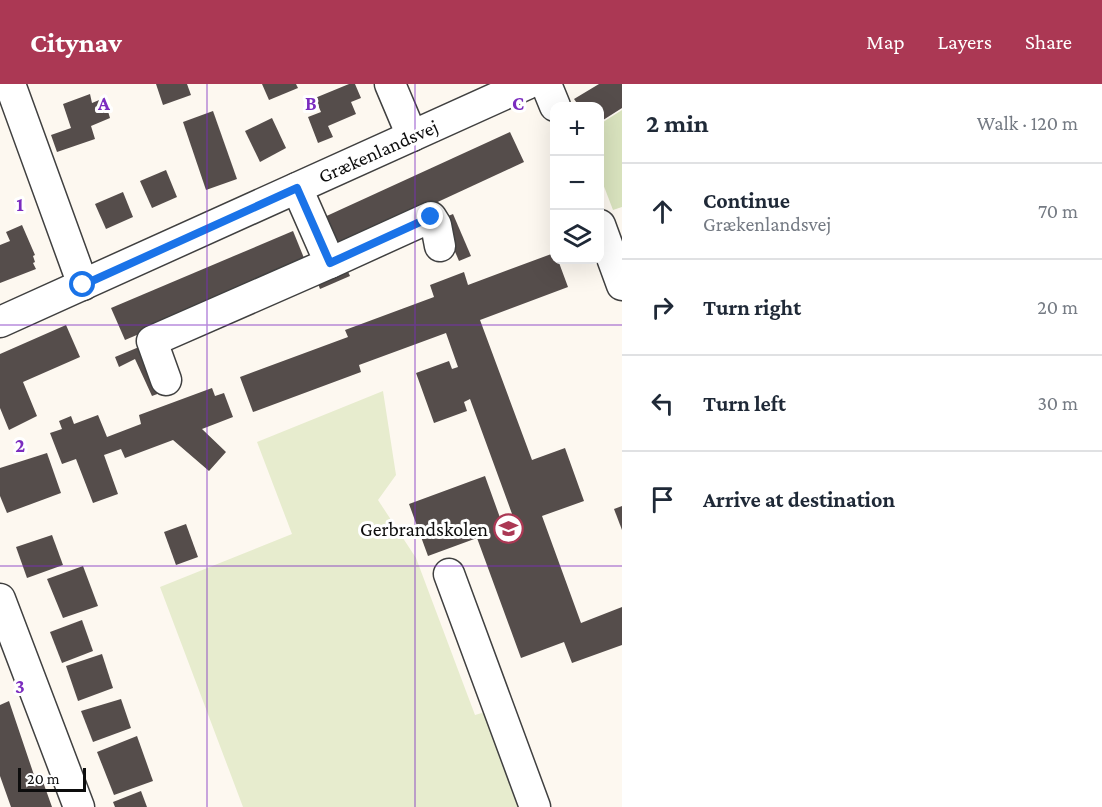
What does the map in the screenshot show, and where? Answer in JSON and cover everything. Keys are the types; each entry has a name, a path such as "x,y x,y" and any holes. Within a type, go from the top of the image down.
{"street":[{"path":"10,84 83,285"},
{"path":"390,84 412,136"},
{"name":"Grækenlandsvej","path":"0,322 527,84"},
{"path":"546,84 553,102"},
{"path":"297,188 330,263"},
{"path":"166,380 152,341 431,217 436,225 440,246"},
{"path":"604,236 622,285"},
{"path":"449,574 535,807"},
{"path":"0,599 79,807"}],"green space":[{"path":"622,110 622,207 613,210 604,186 604,121"},
{"path":"383,391 396,475 378,500 416,558 475,715 492,710 526,807 243,807 160,587 292,534 257,442"}],"building":[{"path":"156,84 187,84 191,95 163,105"},
{"path":"262,84 296,84 298,88 269,100"},
{"path":"349,84 355,84 361,98 351,102 356,114 328,126 333,137 318,143 308,117 321,112 315,98"},
{"path":"599,84 622,84 622,108 604,119 604,102 576,102 574,99"},
{"path":"90,94 92,103 104,98 110,118 91,126 95,139 57,152 51,135 71,128 63,104"},
{"path":"213,111 237,179 206,190 183,122"},
{"path":"272,118 286,148 260,162 245,131"},
{"path":"510,132 524,162 334,250 320,219"},
{"path":"166,170 177,197 152,208 140,181"},
{"path":"123,192 133,217 106,229 95,204"},
{"path":"453,214 471,256 459,261 441,219"},
{"path":"22,225 35,255 33,263 36,269 0,283 0,245 10,241 6,232"},
{"path":"293,231 306,263 125,340 111,308"},
{"path":"550,254 550,264 559,264 568,287 480,320 532,460 565,448 584,501 542,516 581,623 622,607 622,645 572,663 564,642 521,658 477,538 428,556 409,504 485,476 503,526 515,522 470,399 464,402 467,411 434,423 416,373 449,361 452,369 458,367 446,333 359,365 361,372 253,412 240,377 348,337 345,330 434,297 430,285 464,272 468,285"},
{"path":"345,265 350,276 320,289 316,278"},
{"path":"66,325 80,357 23,382 37,416 9,430 0,408 0,354"},
{"path":"139,347 160,393 152,396 135,359 119,367 115,357"},
{"path":"212,388 215,396 224,393 233,417 202,429 226,452 209,471 173,440 125,458 121,449 104,455 118,494 93,503 76,459 62,464 50,433 62,429 59,421 71,416 74,424 98,415 107,437 141,424 139,415"},
{"path":"47,453 61,493 7,513 0,496 0,468"},
{"path":"622,506 622,530 614,509"},
{"path":"186,524 198,557 176,565 164,532"},
{"path":"52,535 63,565 27,578 16,547"},
{"path":"83,566 98,606 63,618 47,579"},
{"path":"82,620 93,651 62,663 50,632"},
{"path":"102,654 113,688 78,701 66,666"},
{"path":"121,699 131,728 93,742 81,711"},
{"path":"9,701 36,781 42,779 52,807 11,807 0,776 0,705"},
{"path":"137,736 153,781 114,795 97,752"},
{"path":"141,791 147,807 115,807 113,802"}],"place":[{"name":"Gerbrandskolen","path":"509,529"}],"route":[{"path":"83,285 297,188 330,263 431,217"}]}
